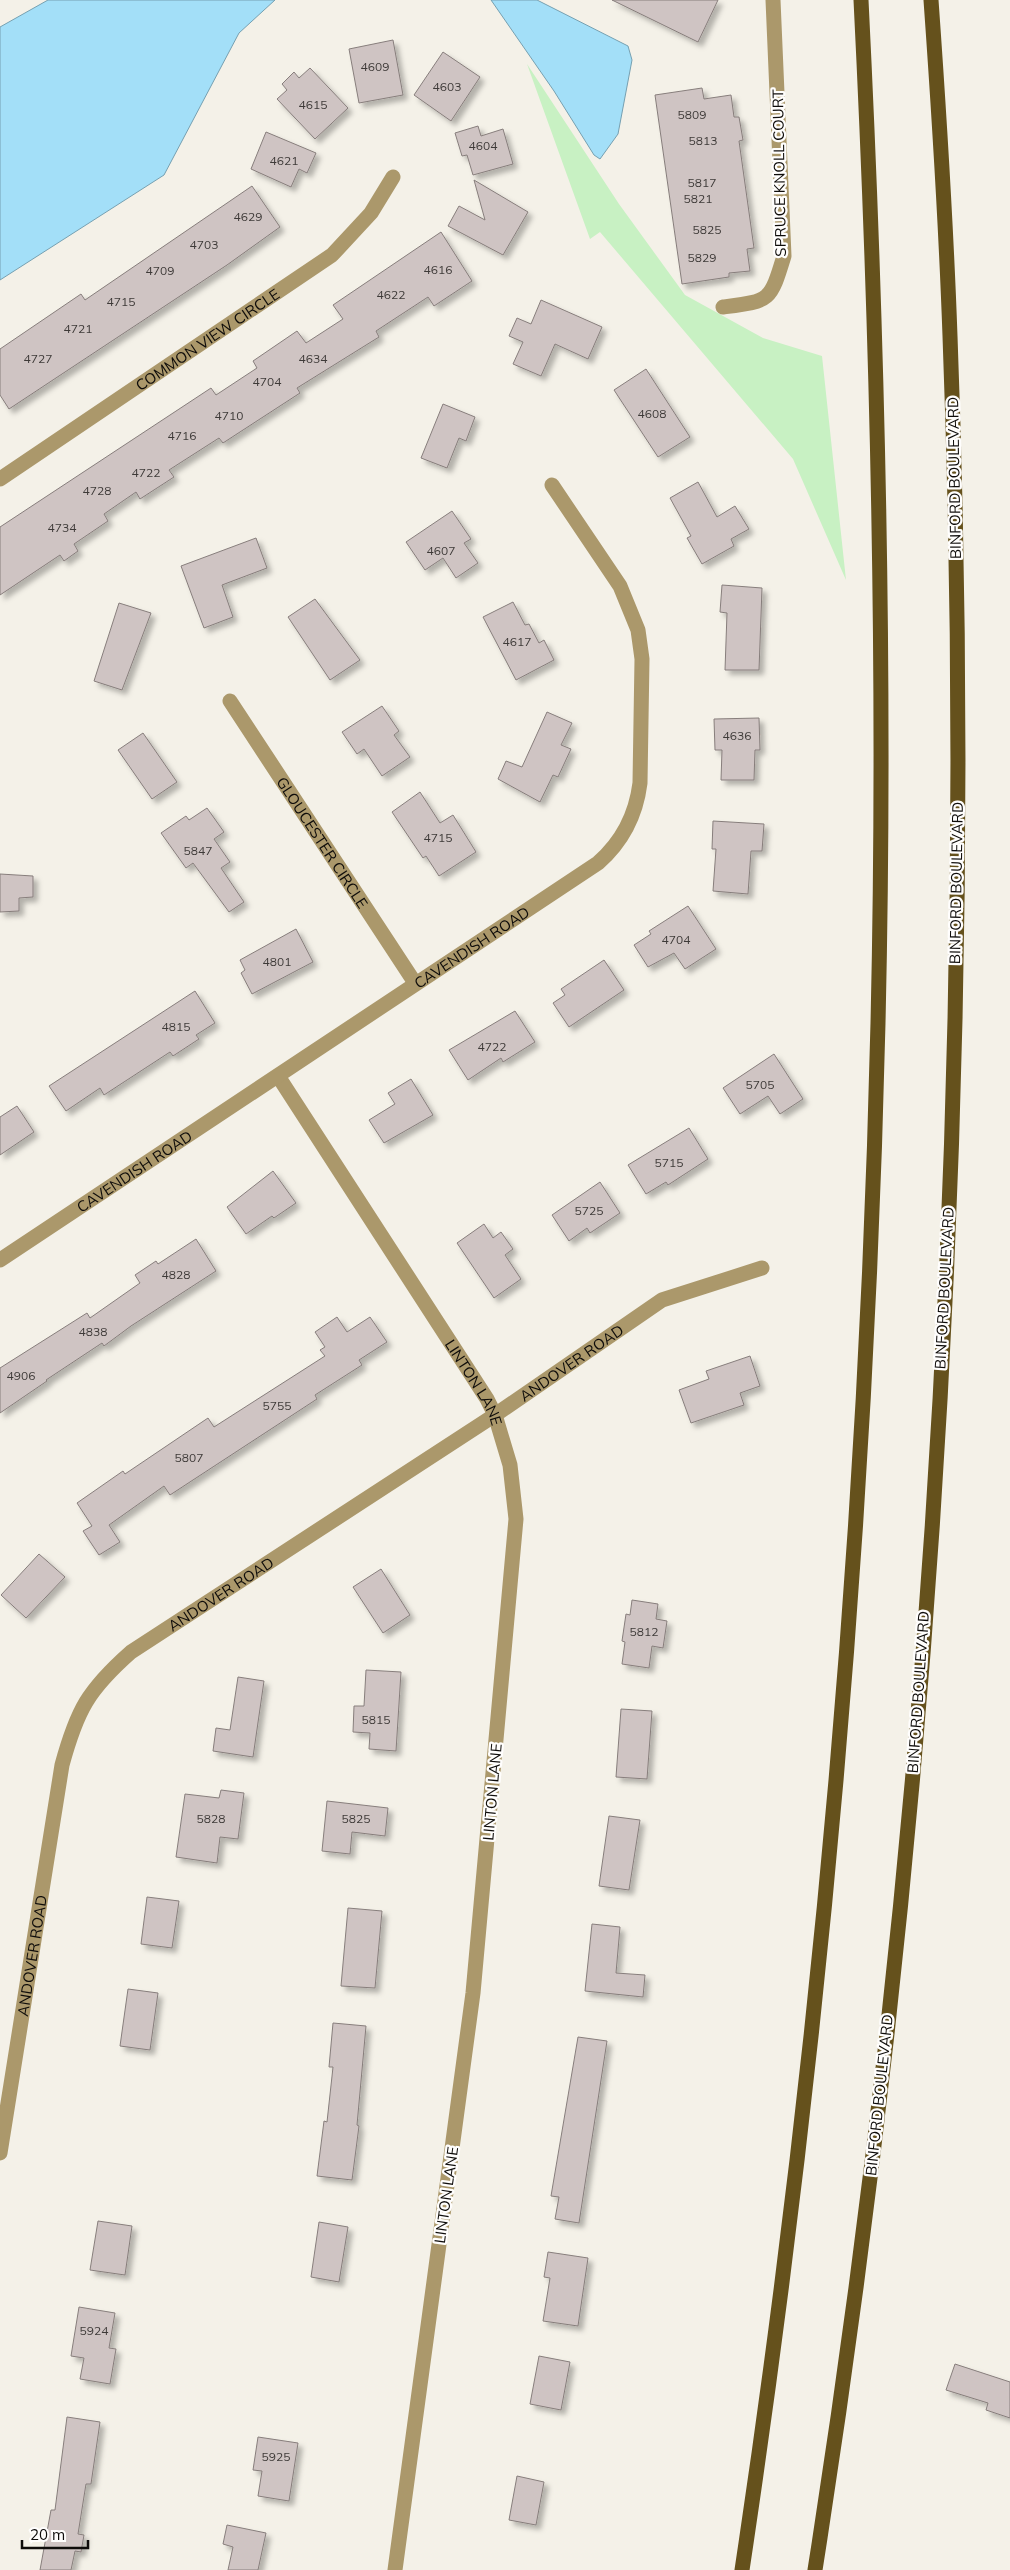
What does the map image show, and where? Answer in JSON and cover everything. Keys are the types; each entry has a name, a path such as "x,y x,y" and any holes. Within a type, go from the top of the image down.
{"main road":[{"path":"742,2570 791,2214 821,1938 849,1616 868,1298 878,1020 882,657 877,370 861,0"},
{"name":"BINFORD BOULEVARD","path":"815,2570 864,2224 900,1904 923,1642 946,1246 956,893 956,602 949,304 931,0"}],"street":[{"name":"SPRUCE KNOLL COURT","path":"723,307 759,302 771,295 784,256 773,0"},
{"name":"COMMON VIEW CIRCLE","path":"0,479 332,255 371,212 393,177"},
{"name":"CAVENDISH ROAD","path":"0,1260 598,863 624,832 636,803 640,783 642,658 638,630 620,586 552,485"},
{"name":"GLOUCESTER CIRCLE","path":"230,701 415,983"},
{"name":"LINTON LANE","path":"278,1076 475,1379 495,1415 512,1480 515,1528 473,1993 395,2570"},
{"name":"ANDOVER ROAD","path":"0,2153 62,1765 70,1734 88,1697 108,1673 131,1652 495,1415 662,1300 762,1268"}],"green space":[{"path":"527,64 619,204 685,295 763,338 822,356 846,580 793,459 600,232 590,239"}],"water":[{"path":"48,0 275,0 239,33 164,175 0,280 0,27"},
{"path":"491,0 537,0 628,46 632,60 618,134 600,159 594,155 554,91"}],"building":[{"path":"612,0 718,0 698,42"},
{"path":"393,40 403,95 359,103 349,49"},
{"path":"443,52 480,77 451,121 414,95"},
{"path":"310,68 348,108 315,139 277,99 287,90 282,84 294,72 299,78"},
{"path":"702,88 704,99 731,95 734,117 739,117 743,140 739,141 754,248 747,249 750,271 729,273 729,277 682,284 655,95"},
{"path":"478,126 481,136 503,129 513,164 473,175 467,155 462,156 455,133"},
{"path":"266,132 316,153 307,173 299,169 291,187 251,169"},
{"path":"474,180 528,212 503,255 448,226 459,206 485,220"},
{"path":"252,186 280,227 227,265 9,409 0,395 0,349 81,294 85,300"},
{"path":"441,232 472,281 434,306 428,297 376,331 379,337 297,388 300,393 223,443 219,438 169,470 174,477 140,499 136,492 104,514 108,521 74,544 78,551 64,561 60,555 0,595 0,527 211,388 216,395 257,368 253,361 297,331 306,343 343,319 333,305"},
{"path":"541,300 602,327 588,359 555,344 541,376 513,364 523,342 509,336 517,318 531,324"},
{"path":"646,369 690,437 658,457 614,390"},
{"path":"443,404 475,417 466,441 459,438 447,468 421,458"},
{"path":"698,482 717,517 735,506 749,529 731,539 734,546 702,564 687,538 691,536 670,498"},
{"path":"452,511 471,539 464,543 478,563 456,578 443,558 425,570 406,542"},
{"path":"256,538 267,568 222,585 233,617 204,628 181,566"},
{"path":"722,585 762,588 759,670 725,670 727,613 720,612"},
{"path":"315,599 360,660 330,680 288,617"},
{"path":"513,602 525,625 529,624 539,643 544,640 554,660 516,680 483,617"},
{"path":"119,603 151,613 122,690 94,681"},
{"path":"382,706 399,731 394,735 410,757 382,776 364,749 357,754 342,732"},
{"path":"547,712 572,723 561,745 571,749 558,777 553,775 540,802 498,779 506,761 522,767"},
{"path":"759,718 760,750 755,750 754,780 721,780 722,750 715,750 714,719"},
{"path":"143,733 177,782 152,799 118,750"},
{"path":"420,792 440,823 453,815 476,852 439,876 426,856 423,858 392,812"},
{"path":"207,808 224,832 214,839 230,862 221,868 244,902 229,912 193,863 186,868 161,833 186,816 189,820"},
{"path":"713,821 764,824 762,851 751,851 748,894 713,891 716,849 712,849"},
{"path":"0,874 33,876 33,897 19,898 19,911 0,912"},
{"path":"688,906 716,949 685,969 674,953 648,967 634,945 651,934 649,931"},
{"path":"296,929 313,962 252,994 241,973 245,970 240,960"},
{"path":"604,960 624,990 569,1027 553,1003 565,995 561,989"},
{"path":"195,991 215,1023 196,1035 199,1039 173,1056 170,1052 104,1095 100,1088 66,1111 49,1086"},
{"path":"515,1011 535,1042 503,1062 501,1058 468,1080 449,1050"},
{"path":"774,1054 803,1099 780,1114 768,1096 740,1114 723,1088"},
{"path":"411,1079 433,1115 384,1143 369,1120 395,1104 388,1093"},
{"path":"17,1106 34,1132 0,1155 0,1117"},
{"path":"689,1128 708,1159 668,1185 666,1182 646,1194 628,1165"},
{"path":"273,1171 296,1203 274,1218 272,1216 246,1234 227,1207"},
{"path":"600,1182 620,1213 590,1233 587,1228 569,1241 552,1215"},
{"path":"484,1224 493,1238 501,1232 513,1249 505,1255 521,1279 494,1298 457,1243"},
{"path":"196,1239 216,1271 131,1326 104,1346 102,1343 0,1413 0,1368 87,1313 90,1318 140,1283 135,1275 156,1261 158,1264"},
{"path":"337,1317 347,1332 370,1317 387,1342 359,1360 362,1365 315,1395 317,1399 170,1495 164,1486 109,1525 120,1542 99,1555 83,1531 92,1526 77,1503 123,1471 125,1474 208,1418 214,1427 325,1356 320,1350 325,1347 315,1332"},
{"path":"750,1356 760,1386 740,1393 744,1405 691,1423 679,1390 709,1379 706,1371"},
{"path":"39,1554 65,1577 26,1618 1,1595"},
{"path":"381,1569 410,1615 383,1633 353,1587"},
{"path":"632,1600 658,1604 656,1619 667,1621 663,1648 652,1646 649,1668 622,1664 625,1642 622,1641 626,1614 630,1615"},
{"path":"366,1670 401,1672 396,1751 369,1749 370,1733 353,1732 354,1706 364,1706"},
{"path":"238,1677 264,1681 253,1757 213,1751 216,1728 230,1730"},
{"path":"621,1709 652,1711 647,1779 616,1777"},
{"path":"221,1790 244,1793 238,1839 220,1837 217,1863 176,1857 185,1794 219,1798"},
{"path":"327,1801 388,1808 385,1836 352,1832 350,1854 322,1851"},
{"path":"609,1816 640,1820 629,1890 599,1886"},
{"path":"147,1897 179,1901 172,1948 141,1944"},
{"path":"348,1908 382,1911 375,1988 341,1986"},
{"path":"592,1924 620,1927 616,1973 645,1975 643,1997 585,1991"},
{"path":"128,1989 158,1993 150,2050 120,2046"},
{"path":"333,2023 366,2026 357,2125 359,2126 352,2180 317,2176 324,2121 327,2122 333,2067 329,2067"},
{"path":"578,2037 607,2041 579,2223 555,2219 559,2197 551,2196"},
{"path":"98,2221 132,2226 125,2275 90,2270"},
{"path":"319,2222 348,2227 339,2282 311,2277"},
{"path":"548,2252 588,2258 578,2326 543,2321 550,2278 544,2277"},
{"path":"79,2307 115,2313 109,2348 116,2349 110,2384 80,2379 84,2358 71,2356"},
{"path":"539,2356 570,2362 561,2410 530,2404"},
{"path":"955,2364 1010,2382 1010,2418 986,2410 988,2403 946,2390"},
{"path":"67,2417 100,2422 91,2484 86,2484 78,2534 84,2535 81,2552 75,2551 71,2570 40,2570 51,2510 55,2510"},
{"path":"258,2437 298,2443 289,2501 258,2496 262,2471 253,2470"},
{"path":"517,2476 544,2482 536,2525 509,2520"},
{"path":"227,2525 266,2533 258,2570 228,2570 233,2547 223,2544"}]}
